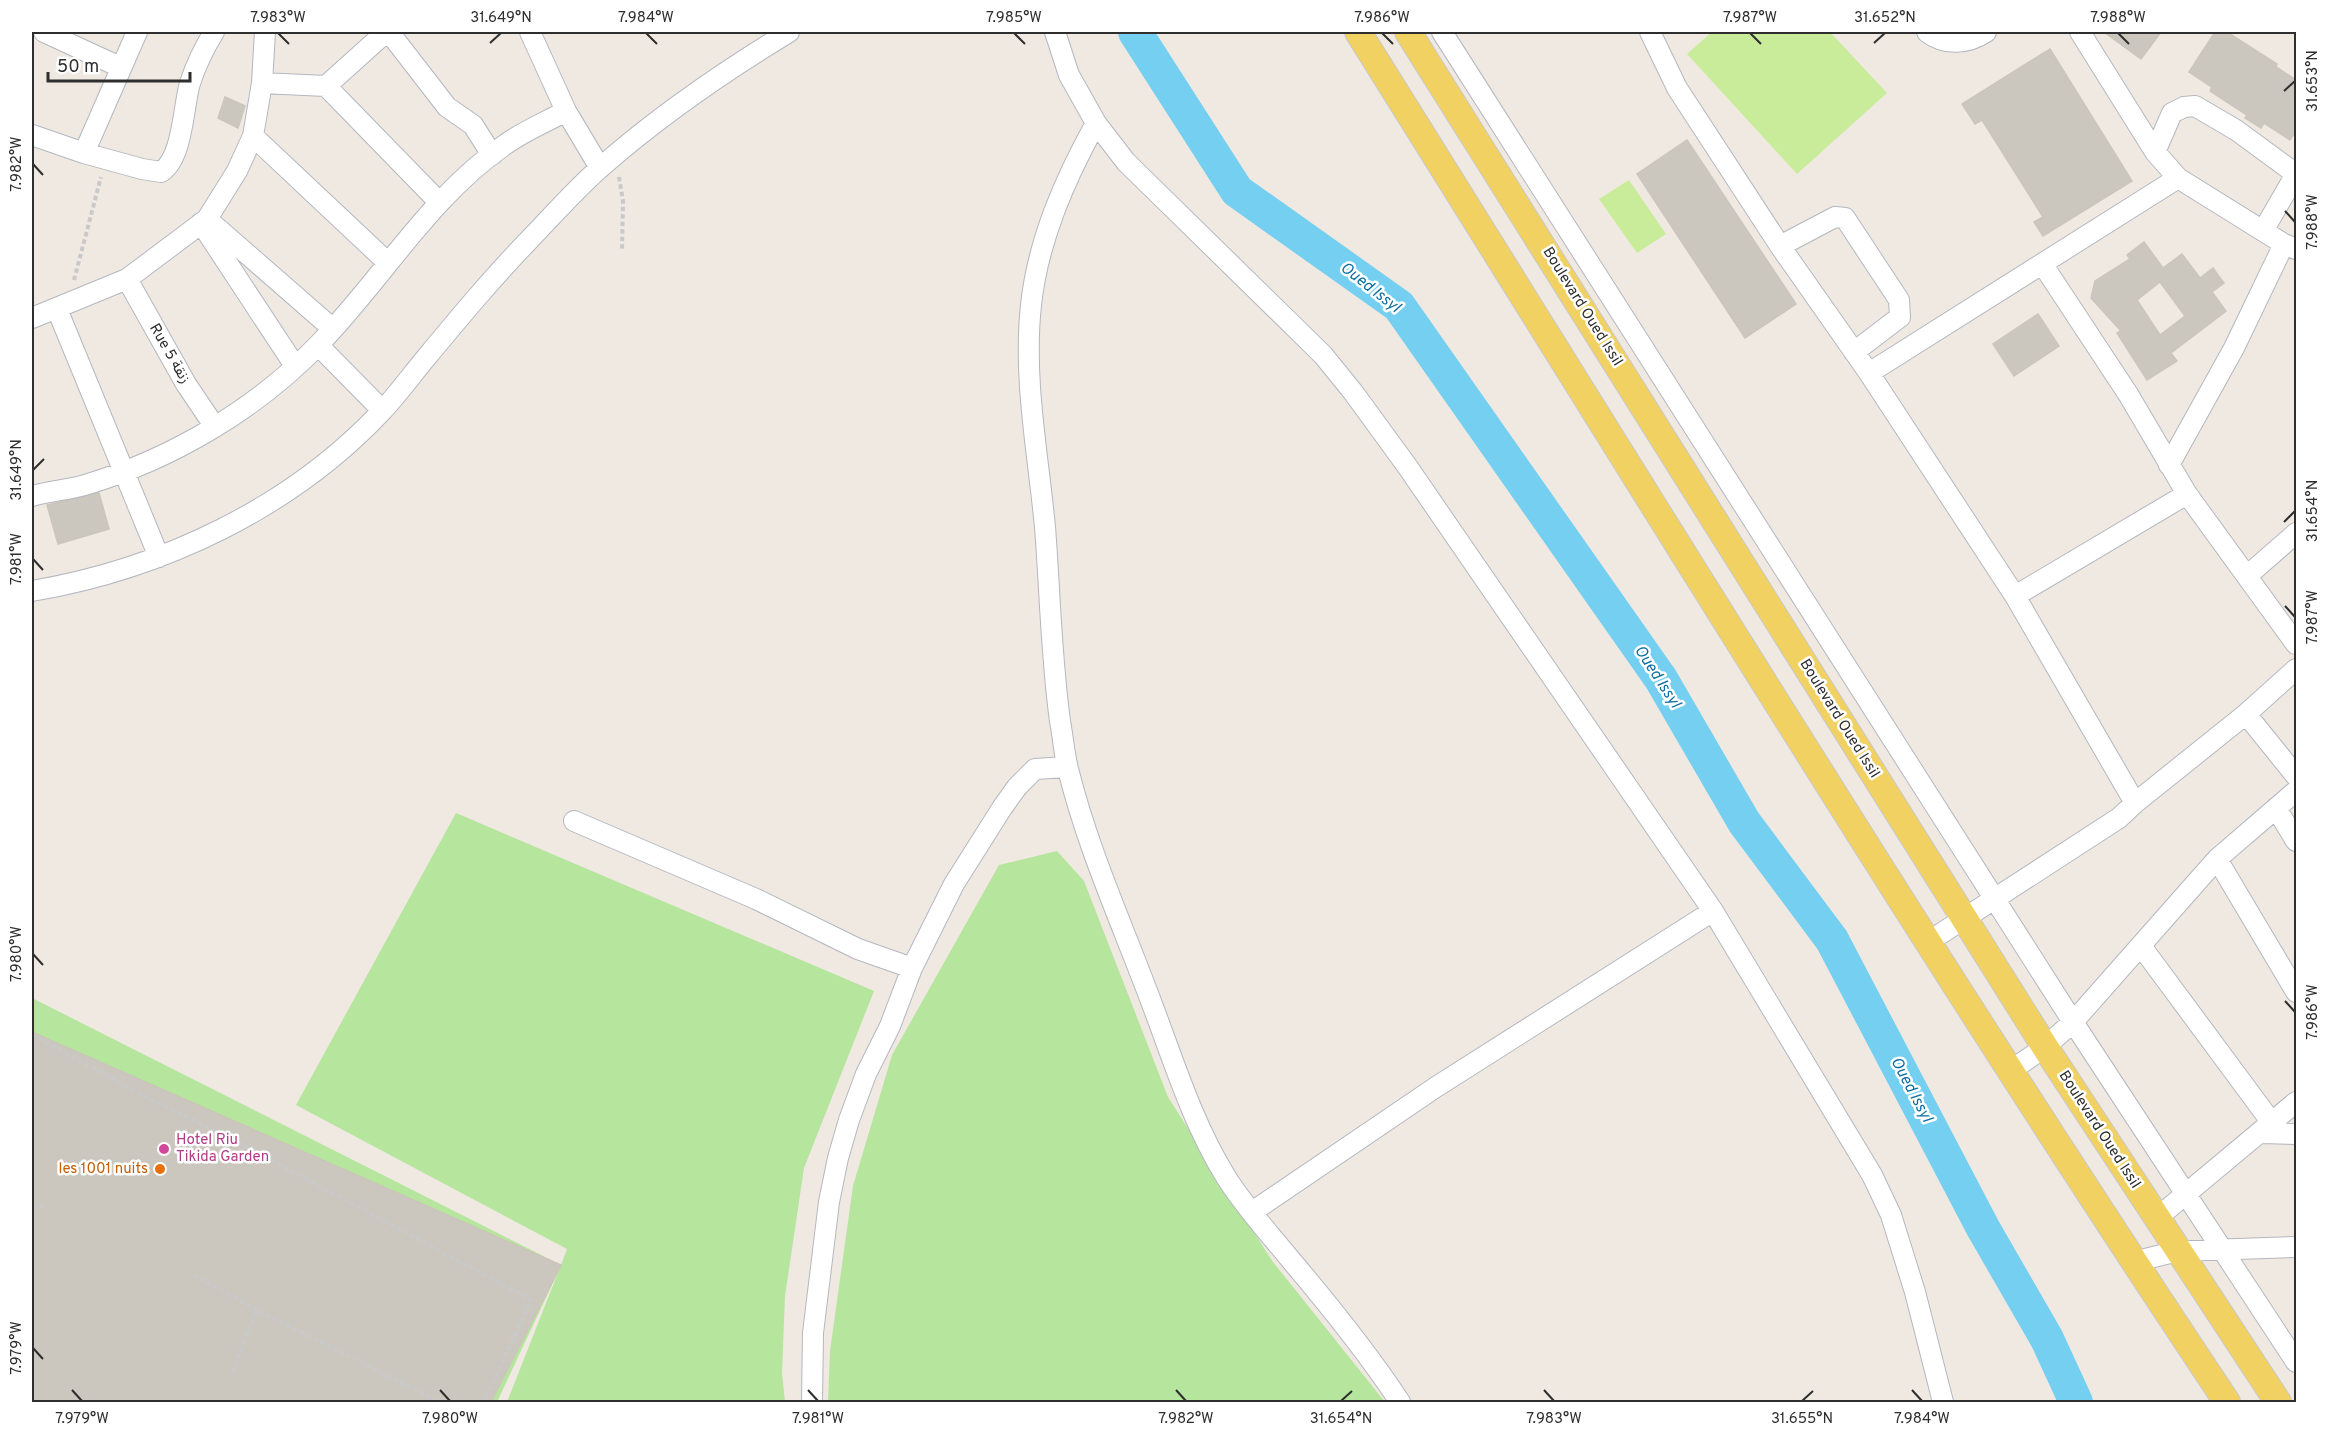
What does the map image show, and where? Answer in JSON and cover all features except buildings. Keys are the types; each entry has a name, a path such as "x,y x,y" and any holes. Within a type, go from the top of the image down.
{"main road":[{"path":"1358,32 1928,942 2133,1262 2227,1402"},
{"name":"Boulevard Oued Issil","path":"1408,32 2045,1047 2278,1402"}],"street":[{"path":"44,32 120,67"},
{"path":"84,153 137,32"},
{"path":"32,135 84,153 161,172 169,165 177,148 189,86 201,52 214,32"},
{"path":"32,318 127,279 204,221 237,171 253,136 262,83 265,32"},
{"path":"326,86 387,32 447,107 473,125 492,155"},
{"path":"530,32 566,111 607,162"},
{"path":"32,585 79,582 159,556 243,518 301,482 350,442 382,410 528,241 607,162 726,70 789,32"},
{"path":"1056,32 1069,75 1096,123 1126,162 1279,310 1323,355 1353,392 1407,466 1713,912 1872,1175 1892,1215 1915,1292 1943,1402"},
{"path":"1442,32 2073,1022 2296,1362"},
{"path":"1650,32 1677,88 1780,246 1869,373 2015,596 2135,803"},
{"path":"1927,32 1942,40 1952,42 1976,39 1986,32"},
{"path":"2080,32 2155,152 2178,178 2290,246 2169,465"},
{"path":"262,83 326,86 439,202"},
{"path":"2155,152 2172,113 2184,107 2195,106 2295,169 2263,231"},
{"path":"32,495 83,486 124,472 179,447 241,411 318,345 439,202 506,144 566,111"},
{"path":"1096,123 1079,154 1053,214 1031,304 1030,354 1033,426 1045,527 1055,675 1067,766 1095,860 1206,1141 1226,1177 1252,1212 1324,1300 1400,1402"},
{"path":"253,136 387,262"},
{"path":"1869,373 2178,178"},
{"path":"1780,246 1835,218 1845,218 1899,300 1900,316 1854,352"},
{"path":"204,221 333,329"},
{"path":"204,221 295,366"},
{"path":"2043,265 2128,394 2187,494 2296,644"},
{"name":"Rue 5 زنقة","path":"127,279 186,384 215,427"},
{"path":"62,307 124,472 159,556"},
{"path":"318,345 382,410"},
{"path":"2015,596 2187,494"},
{"path":"2247,576 2296,533"},
{"path":"1928,942 2119,818 2246,714 2296,669"},
{"path":"2246,714 2296,776"},
{"path":"812,1402 811,1362 814,1322 829,1202 838,1158 866,1074 890,1026 912,968 954,884 1017,787 1035,770 1067,766"},
{"path":"2010,1071 2045,1047 2073,1022 2217,859 2296,791"},
{"path":"2276,808 2296,841"},
{"path":"574,821 756,899 858,949 912,968"},
{"path":"2217,859 2296,992"},
{"path":"1252,1212 1436,1087 1713,912"},
{"path":"2141,946 2266,1128 2296,1134"},
{"path":"2157,1218 2296,1102"},
{"path":"2133,1262 2178,1251 2296,1248"}],"path":[{"path":"62,307 106,159"},
{"path":"607,162 623,201 622,249"},
{"path":"32,1035 531,1299 484,1402"},
{"path":"32,1203 46,1210"},
{"path":"194,1275 257,1310 439,1402"},
{"path":"232,1372 257,1310"}],"green space":[{"path":"1712,32 1830,32 1887,93 1797,174 1687,54"},
{"path":"1629,180 1666,234 1637,253 1599,199"},
{"path":"456,813 874,991 804,1168 785,1296 782,1373 785,1402 507,1402 559,1270 497,1402 32,1402 32,998 561,1265 567,1249 296,1105"},
{"path":"1057,851 1084,881 1168,1097 1273,1262 1385,1402 828,1402 830,1351 853,1186 892,1055 999,865"}],"waterway":[{"name":"Oued Issyl","path":"1135,32 1237,191 1399,306 1661,679 1744,822 1832,940 1983,1228 2047,1339 2076,1402"}],"place":[{"name":"Hotel Riu Tikida Garden","path":"164,1149"},
{"name":"les 1001 nuits","path":"160,1169"}]}
